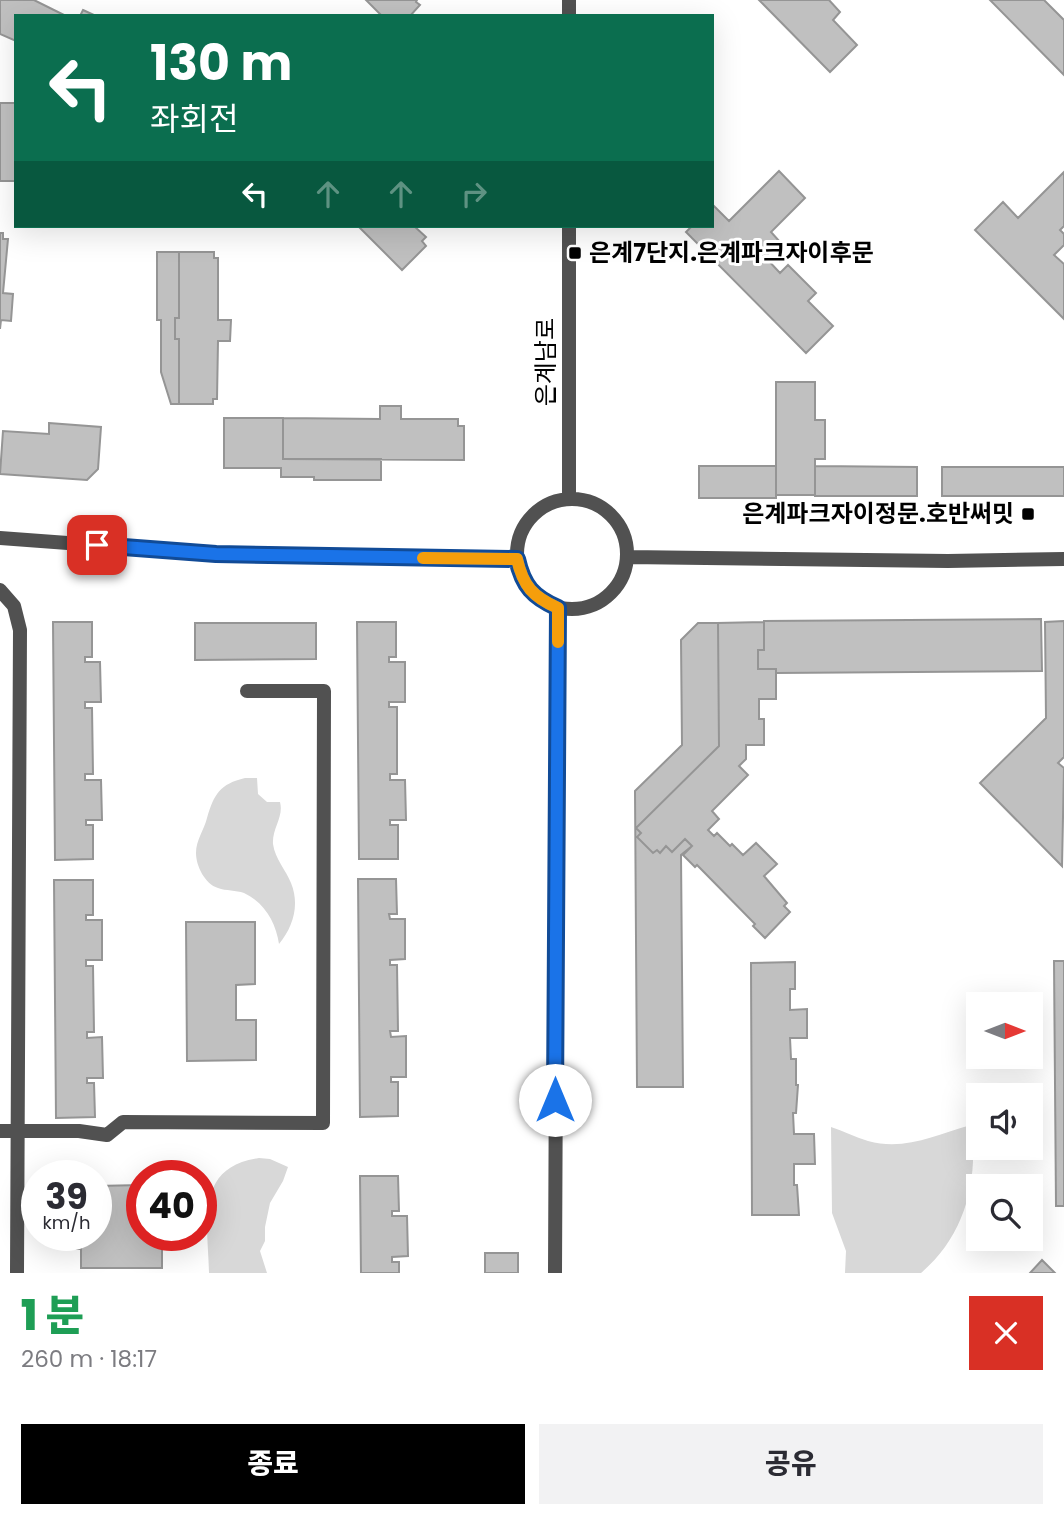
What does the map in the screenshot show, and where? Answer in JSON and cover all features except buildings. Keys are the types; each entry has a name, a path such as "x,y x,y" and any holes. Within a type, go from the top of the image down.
{"street":[{"name":"은계남로","path":"569,228 569,499"},
{"path":"569,499 587,501 604,509 617,522 626,538 628,556 625,573 617,588 605,600 574,610 558,608 542,601 520,576 517,559 518,541 525,525 537,512 552,502 569,499"},
{"path":"0,538 216,554 517,559"},
{"path":"628,556 948,561 1064,559"},
{"path":"0,590 14,606 20,630 17,1273"},
{"path":"555,1273 558,608"},
{"path":"0,1131 79,1131 107,1135 123,1122 323,1123 324,691 247,691"}],"shaded area":[{"path":"245,778 257,778 258,794 267,802 280,802 273,844 294,891 295,907 288,930 279,944 272,921 264,908 244,893 213,886 202,874 196,858 197,844 219,791 230,783"},
{"path":"966,1126 966,1160 973,1160 972,1174 966,1174 965,1206 948,1242 921,1273 845,1273 846,1251 832,1213 831,1127 882,1144 920,1140"},
{"path":"259,1158 270,1159 288,1167 270,1203 265,1241 260,1251 267,1273 209,1273 208,1251 217,1251 217,1181 238,1164"}],"slow traffic":[{"path":"423,558 517,559 520,576 530,590 542,601 558,608 558,642"}],"place":[{"name":"은계7단지.은계파크자이후문","path":"575,253"},
{"name":"은계파크자이정문.호반써밋","path":"1028,514"}],"route":[{"path":"97,545 216,554 517,559 520,576 530,590 542,601 558,608 555,1100"}]}
